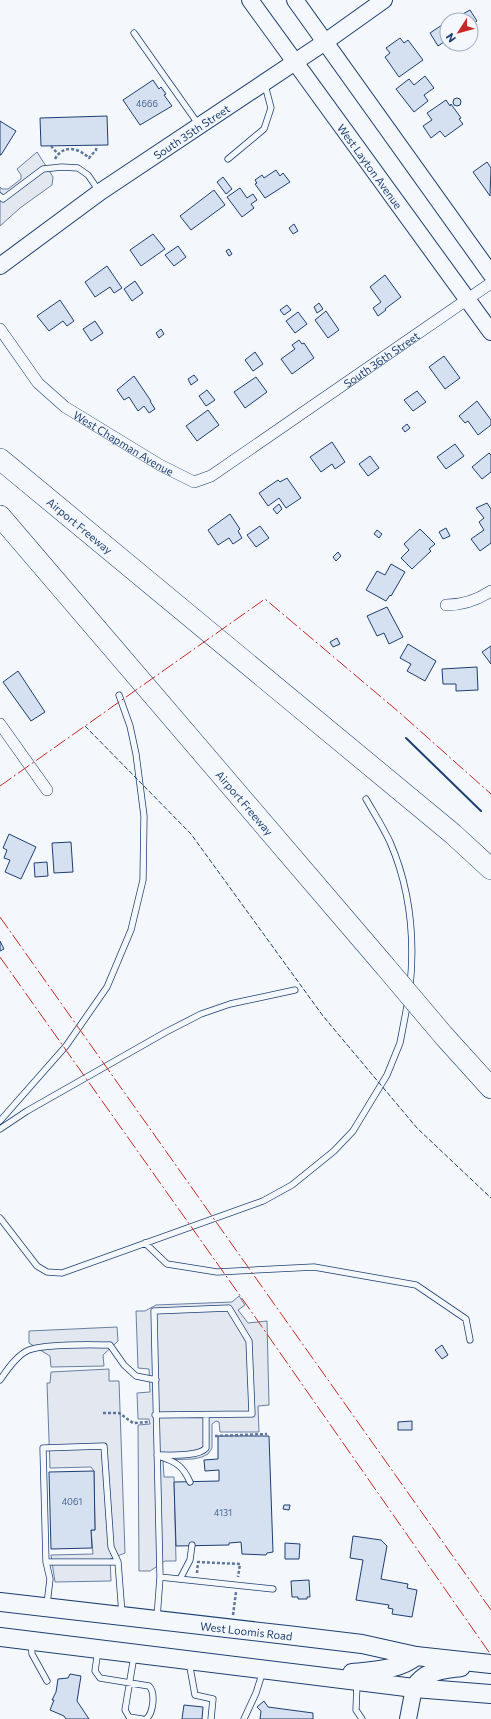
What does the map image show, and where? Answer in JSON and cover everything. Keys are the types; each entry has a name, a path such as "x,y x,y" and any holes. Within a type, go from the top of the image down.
{"highway":[{"name":"Airport Freeway","path":"0,459 447,829 491,869"},
{"name":"Airport Freeway","path":"0,516 444,1036 491,1088"}],"main road":[{"name":"West Layton Avenue","path":"250,0 491,332"},
{"path":"295,0 491,274"},
{"name":"South 35th Street","path":"0,266 100,192 200,127 384,0"},
{"name":"West Loomis Road","path":"0,1602 362,1644 416,1656 490,1664"},
{"path":"0,1637 414,1688 491,1694"},
{"path":"322,1676 381,1670 408,1662 416,1656"},
{"path":"408,1719 414,1688 424,1676 446,1669 490,1664"}],"street":[{"name":"South 36th Street","path":"271,435 491,283"},
{"name":"West Chapman Avenue","path":"0,329 38,383 65,407 160,465 194,482 211,476 271,435"},
{"path":"446,605 460,605 472,602 491,591"},
{"path":"0,724 47,790"}],"lane":[{"path":"134,33 200,127"},
{"path":"228,159 264,129 271,108 265,83"},
{"path":"0,196 3,199 43,169 62,166 78,168 88,175 100,192"},
{"path":"0,1121 66,1046 107,987 131,930 143,880 144,816 136,754 130,726 119,695"},
{"path":"0,1218 37,1266 47,1272 62,1273 263,1201 292,1185 334,1151 353,1131 387,1075 400,1043 408,1004 413,957 410,920 404,884 398,862 389,841 366,799"},
{"path":"0,1129 34,1107 166,1032 201,1014 230,1004 294,990"},
{"path":"145,1243 167,1264 217,1272 314,1266 416,1285 466,1319 470,1340"},
{"path":"156,1419 206,1415 252,1414 249,1341 229,1308 154,1312 156,1380 156,1419 160,1577 157,1620"},
{"path":"0,1380 16,1359 25,1351 39,1347 110,1345 124,1365 136,1376 156,1380"},
{"path":"157,1455 196,1454 204,1451 206,1448 206,1415"},
{"path":"47,1608 50,1579 46,1562 43,1448 104,1446 111,1547 118,1562 122,1616"},
{"path":"157,1455 175,1462 186,1472 190,1482"},
{"path":"180,1579 190,1560 192,1545"},
{"path":"46,1562 118,1562"},
{"path":"160,1577 273,1589"},
{"path":"31,1641 32,1654 47,1681"},
{"path":"98,1649 95,1671 100,1678 149,1686 152,1689 154,1693 150,1713 146,1719"},
{"path":"134,1654 125,1710 129,1717 142,1719"},
{"path":"188,1660 195,1695 213,1700 211,1719"},
{"path":"244,1719 256,1693 263,1669"},
{"path":"357,1681 356,1710 362,1719"}],"path":[{"path":"53,168 58,154 66,149 72,149 84,153 90,158 96,150 97,145"},
{"path":"51,146 52,149 58,154"},
{"path":"103,1413 119,1413 133,1422 156,1419"},
{"path":"215,1442 215,1435 267,1434"}],"shaded area":[{"path":"37,152 53,177 52,185 20,208 0,226 0,187 2,189 8,189 21,179 21,175 17,169"},
{"path":"239,1296 245,1305 238,1310 248,1323 267,1321 269,1405 258,1406 259,1432 220,1432 219,1422 216,1421 212,1424 212,1448 208,1454 193,1459 163,1460 164,1477 174,1477 176,1561 165,1561 150,1571 139,1571 138,1425 150,1424 149,1419 138,1419 137,1393 150,1392 149,1369 138,1368 136,1311 145,1311 156,1305 232,1302"},
{"path":"117,1327 118,1341 103,1355 104,1366 51,1367 50,1356 29,1343 29,1331"},
{"path":"109,1369 109,1381 119,1381 125,1553 110,1559 111,1581 55,1582 51,1555 93,1554 91,1530 95,1530 94,1471 91,1467 50,1468 47,1383 50,1383 51,1372"}],"building":[{"path":"439,27 439,45 438,46 430,33"},
{"path":"400,38 404,43 408,40 423,60 399,77 385,57 390,53 386,48"},
{"path":"425,76 434,88 424,95 428,101 414,112 396,89 409,79 414,85"},
{"path":"153,80 159,89 161,87 166,94 164,95 172,106 140,125 123,100"},
{"path":"455,98 459,98 461,102 459,106 455,106 453,104 453,100"},
{"path":"446,100 450,106 451,104 461,118 459,119 463,124 445,137 440,131 431,138 423,126 432,120 427,113"},
{"path":"107,116 108,145 41,146 40,118"},
{"path":"0,121 16,131 1,155 0,155"},
{"path":"487,162 491,168 490,196 473,172"},
{"path":"276,170 280,176 283,173 290,182 265,198 255,184 257,183 255,180 262,175 264,178"},
{"path":"223,177 232,189 226,194 217,182"},
{"path":"240,188 247,198 253,194 257,200 251,204 254,208 242,217 227,197"},
{"path":"214,190 225,205 191,230 180,216"},
{"path":"294,224 298,231 293,234 289,228"},
{"path":"153,234 165,249 141,266 130,250"},
{"path":"178,246 186,257 174,266 165,255"},
{"path":"229,249 232,254 229,256 226,251"},
{"path":"107,266 122,288 114,293 110,287 95,297 85,282"},
{"path":"385,275 401,297 378,316 373,308 381,302 370,287"},
{"path":"135,281 143,293 132,301 124,289"},
{"path":"60,300 74,321 67,326 63,321 49,331 37,316"},
{"path":"319,303 323,309 317,313 314,307"},
{"path":"287,305 291,310 284,315 280,310"},
{"path":"326,311 339,330 328,338 315,320"},
{"path":"298,312 307,324 295,333 286,321"},
{"path":"95,321 103,333 91,341 83,329"},
{"path":"161,329 164,334 159,338 156,333"},
{"path":"299,340 302,344 304,343 314,358 292,374 281,359 295,349 292,345"},
{"path":"255,352 263,364 253,371 245,360"},
{"path":"444,356 460,378 445,389 429,367"},
{"path":"194,375 198,380 191,385 188,379"},
{"path":"134,376 155,409 149,413 144,406 138,411 129,397 124,400 117,390"},
{"path":"256,377 267,392 245,408 234,392"},
{"path":"207,390 215,400 206,406 199,396"},
{"path":"417,391 426,402 413,411 404,400"},
{"path":"477,401 491,420 491,425 478,435 468,421 465,423 459,416"},
{"path":"208,410 219,425 197,441 186,426"},
{"path":"407,424 410,428 405,432 402,428"},
{"path":"332,442 345,462 335,469 332,464 321,472 310,457"},
{"path":"455,444 464,456 446,469 437,457"},
{"path":"489,453 491,455 491,472 482,479 472,467"},
{"path":"370,456 379,468 368,476 359,464"},
{"path":"287,478 301,498 286,508 279,498 268,506 259,493 278,480 280,482"},
{"path":"487,503 491,509 491,543 480,551 471,539 484,530 479,522 484,518 476,508"},
{"path":"279,504 282,509 277,514 273,509"},
{"path":"230,514 240,529 238,531 242,538 233,544 229,538 218,545 208,530"},
{"path":"260,526 269,538 256,547 247,535"},
{"path":"446,528 450,536 443,539 439,532"},
{"path":"420,529 435,544 429,549 431,551 412,569 401,558 409,550 404,544"},
{"path":"377,530 382,534 379,538 374,534"},
{"path":"338,552 341,556 336,561 333,557"},
{"path":"391,564 405,572 391,596 390,595 386,601 366,590 377,571 385,575"},
{"path":"387,607 403,637 389,644 384,633 377,636 367,616"},
{"path":"337,638 340,644 333,647 330,642"},
{"path":"408,644 436,661 425,681 407,671 411,664 400,658"},
{"path":"491,646 491,664 482,652"},
{"path":"477,667 478,690 456,691 456,684 443,684 442,669"},
{"path":"18,671 45,712 31,721 3,682"},
{"path":"9,834 36,847 21,879 5,872 10,860 4,858 7,850 3,848"},
{"path":"71,842 73,872 54,873 52,843"},
{"path":"47,862 48,876 35,877 34,863"},
{"path":"0,941 4,949 0,951"},
{"path":"442,1345 448,1355 442,1359 435,1350"},
{"path":"412,1421 412,1430 398,1430 398,1422"},
{"path":"218,1436 269,1436 273,1552 267,1553 266,1555 242,1554 241,1542 229,1543 229,1545 176,1546 174,1482 219,1481 219,1470 205,1471 204,1460 218,1459"},
{"path":"94,1471 95,1530 91,1530 92,1548 51,1549 49,1472"},
{"path":"284,1505 290,1505 289,1510 283,1509"},
{"path":"353,1536 381,1540 387,1546 381,1579 408,1584 407,1588 417,1590 412,1617 392,1614 393,1609 388,1608 389,1605 356,1600 363,1560 350,1558"},
{"path":"285,1543 300,1544 299,1559 285,1559"},
{"path":"309,1580 310,1597 307,1597 307,1599 298,1599 298,1597 292,1597 291,1581"},
{"path":"70,1674 81,1676 77,1701 89,1719 66,1719 64,1716 50,1710 54,1700 52,1700 56,1692 58,1679 68,1678"},
{"path":"264,1701 268,1707 313,1713 313,1719 260,1719 261,1711 257,1707"},
{"path":"184,1705 203,1707 202,1719 182,1719"}],"fence":[{"path":"85,726 191,834 323,1016 417,1128 491,1198"}],"wall":[{"path":"406,738 481,811"}],"power":[{"path":"0,786 265,599 400,713 491,794"},
{"path":"0,917 491,1610"},
{"path":"0,957 253,1314 491,1655"}]}
